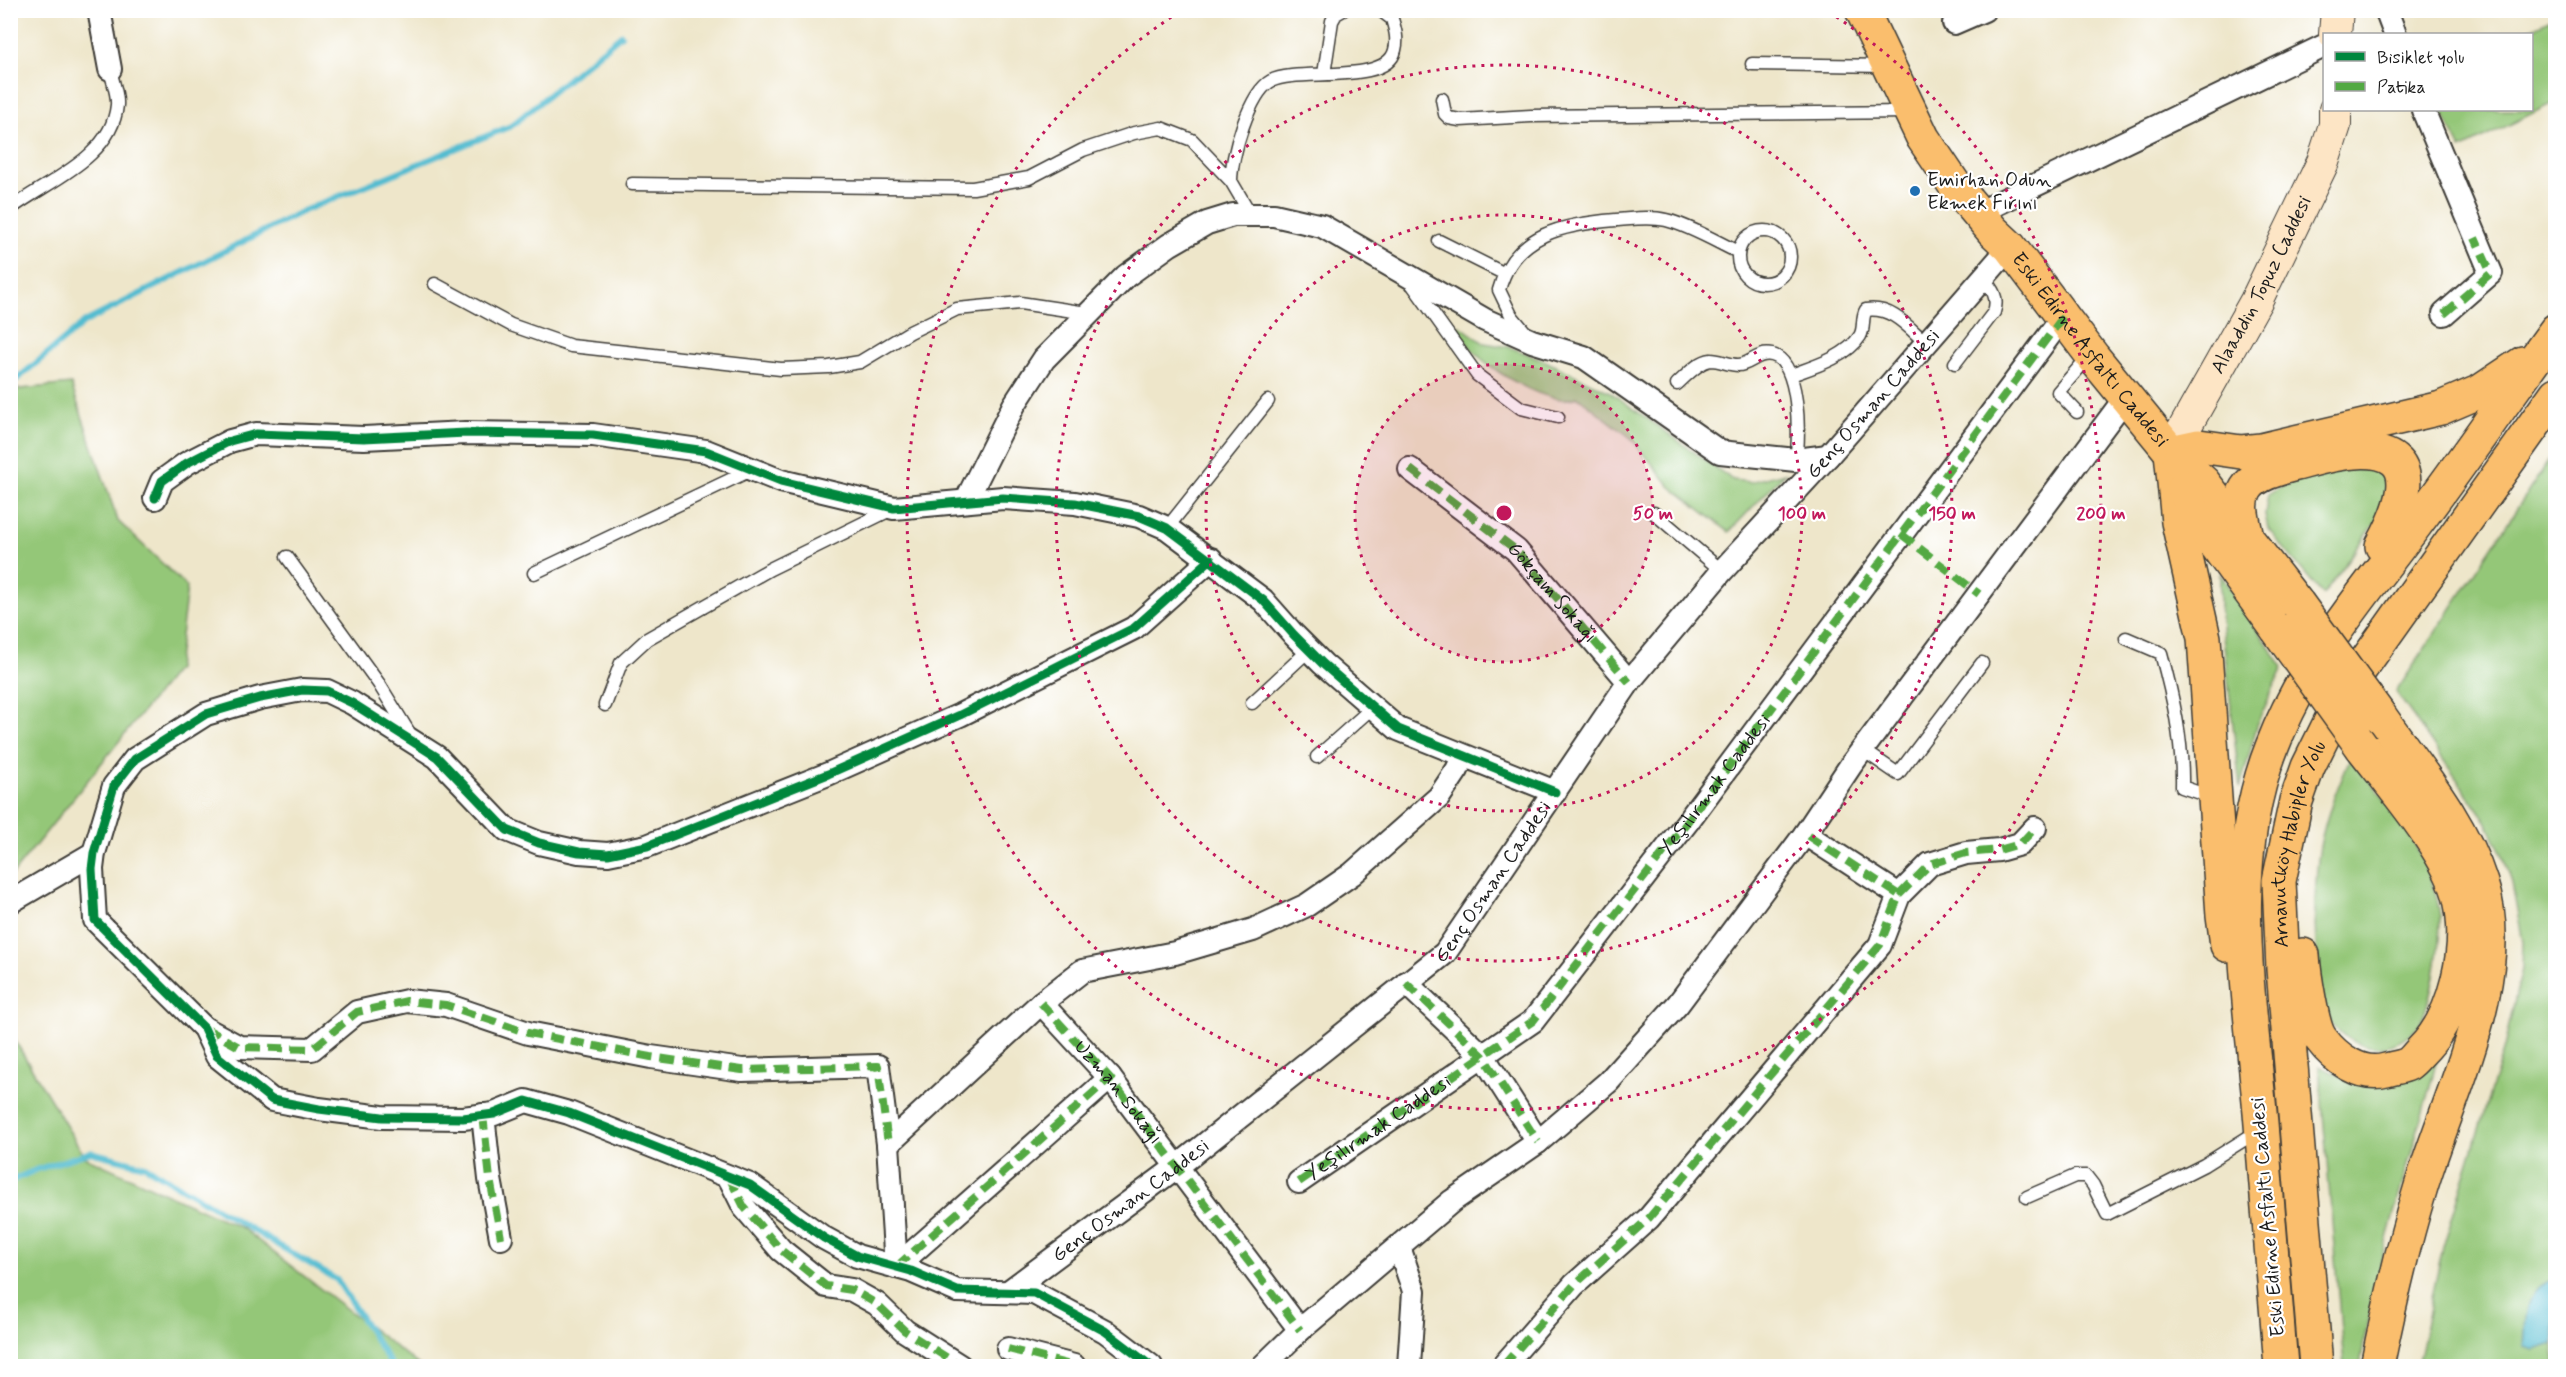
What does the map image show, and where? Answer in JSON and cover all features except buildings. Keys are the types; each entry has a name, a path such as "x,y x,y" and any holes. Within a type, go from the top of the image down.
{"main road":[{"name":"Eski Edirne Asfaltı Caddesi","path":"1862,10 1923,138 1956,187 1993,231 2010,247 2091,354 2171,453"},
{"name":"Eski Edirne Asfaltı Caddesi","path":"1885,10 1943,134 1972,178 2005,219 2010,247"},
{"path":"2335,33 2337,10"},
{"name":"Alaaddin Topuz Caddesi","path":"2171,453 2256,301 2318,172 2335,126 2335,111"},
{"path":"2171,453 2199,446 2241,452 2261,450 2441,408 2461,401 2499,380 2551,337"},
{"name":"Arnavutköy Habipler Yolu","path":"2256,1067 2245,940 2248,844 2271,749 2311,664 2339,623 2418,522 2551,337"},
{"name":"Arnavutköy Habipler Yolu","path":"2316,1366 2283,969 2279,881 2296,801 2313,756 2347,688 2556,394"},
{"path":"2247,538 2241,509 2242,497 2247,486 2260,477 2321,457 2353,452 2384,452 2394,459 2404,475 2404,494 2395,522 2361,590 2339,623"},
{"path":"2171,453 2204,483 2298,604 2380,716 2448,813 2469,852 2481,884 2490,945 2487,977 2479,1014 2420,1188 2397,1272 2377,1366"},
{"path":"2171,453 2195,516 2362,747 2420,823 2444,860 2460,898 2464,942 2453,996 2436,1037 2408,1064 2377,1073 2352,1068 2319,1038 2305,983 2297,882 2296,801"},
{"path":"2171,453 2178,522 2204,638 2223,915 2241,1030 2256,1067"},
{"name":"Eski Edirne Asfaltı Caddesi","path":"2256,1067 2281,1366"}],"street":[{"path":"99,10 110,69"},
{"path":"1954,23 1984,10"},
{"path":"2386,10 2395,33"},
{"path":"1994,205 2323,47"},
{"path":"2423,111 2491,273 2444,314"},
{"path":"966,501 1014,405 1044,359 1126,276 1169,245 1207,223 1233,215 1275,215 1322,226 1485,320 1532,341 1584,357 1720,452 1796,460 1828,456"},
{"name":"Genç Osman Caddesi","path":"1008,1292 1178,1166 1445,953 1629,682 1722,571 1828,456 2010,247"},
{"name":"Yeşilırmak Caddesi","path":"1299,1182 1533,1021 1688,821 2063,317"},
{"path":"1263,1366 1300,1330 1452,1201 1538,1142 1608,1082 1678,1004 1805,834 1863,750 2126,397"},
{"path":"155,498 162,481 187,463 230,441 256,434 364,438 466,433 593,435 706,451 781,481 894,508 1003,498 1075,503 1139,516 1167,528 1263,600 1309,650 1398,729 1555,792"},
{"name":"Gökçam Sokağı","path":"1410,469 1516,550 1629,682"},
{"path":"896,1267 888,1144 878,1066 742,1070 723,1068 651,1057 528,1033 446,1005 406,1001 357,1012 312,1049 239,1047 204,1028 95,920 92,869 94,853 114,786 135,759 206,714 260,698 302,690 327,691 352,703 438,757 507,830 539,843 579,852 608,854 647,846 838,770 960,715 1134,628 1211,559"},
{"path":"888,1144 1041,1003 1082,970 1175,953 1253,930 1308,905 1352,874 1439,797 1463,757"},
{"path":"1503,1366 1574,1285 1649,1218 1880,945 1899,895 1930,864 1966,853 1999,850 2020,844 2035,828"},
{"path":"1805,834 1899,895"},
{"path":"10,902 94,853"},
{"path":"1406,983 1483,1056 1538,1142"},
{"name":"Uzman Sokağı","path":"1041,1003 1110,1078 1300,1330"},
{"path":"204,1028 217,1056 272,1100 319,1109 382,1116 463,1118 494,1114 526,1101 569,1113 750,1185 824,1238 857,1256 896,1267 957,1291 1034,1293 1105,1331 1151,1366"},
{"path":"896,1267 1110,1078"},
{"path":"483,1115 490,1179 501,1238"},
{"path":"729,1177 744,1207 782,1250 826,1286 852,1290 877,1304 905,1331 960,1366"},
{"path":"1399,1247 1414,1291 1409,1366"},
{"path":"1008,1349 1074,1366"}],"lane":[{"path":"1324,74 1332,21 1336,14 1343,10"},
{"path":"1231,181 1238,136 1260,92 1269,81 1284,76 1347,74 1371,69 1385,64 1395,53 1396,36 1392,19 1380,10"},
{"path":"1752,64 1888,66"},
{"path":"10,209 89,157 110,129 117,104 110,69"},
{"path":"1442,99 1444,114 1449,118 1460,120 1531,116 1821,115 1910,112"},
{"path":"632,184 973,188 1029,178 1083,150 1134,133 1161,128 1192,140 1231,181 1251,215"},
{"path":"1532,341 1503,302 1499,290 1503,273 1521,252 1539,237 1558,227 1643,218 1666,220 1738,252"},
{"path":"1761,231 1769,232 1784,240 1790,255 1789,264 1779,278 1763,283 1754,281 1741,269 1738,252 1746,237 1761,231"},
{"path":"1439,241 1503,273"},
{"path":"1404,272 1477,375 1521,408 1558,417"},
{"path":"1955,363 1994,312 1997,304 1996,297 1982,277"},
{"path":"435,284 511,325 571,346 781,369 829,367 860,362 910,332 957,309 1020,303 1087,313"},
{"path":"1791,375 1852,347 1862,334 1863,315 1866,310 1884,310 1894,314 1926,344"},
{"path":"1677,384 1701,364 1710,360 1740,365 1763,354 1775,355 1783,360 1791,375 1799,440 1796,460"},
{"path":"2077,412 2058,392 2091,354"},
{"path":"1167,528 1268,401"},
{"path":"534,573 751,470"},
{"path":"605,705 621,663 647,639 770,569 894,508"},
{"path":"1654,513 1722,571"},
{"path":"287,557 379,684 417,744"},
{"path":"2126,638 2161,653 2175,709 2182,760 2182,787 2215,799"},
{"path":"1252,703 1309,650"},
{"path":"1863,750 1898,774 1982,663"},
{"path":"1317,757 1373,707"},
{"path":"2027,1197 2075,1176 2086,1176 2107,1214 2204,1165 2261,1129"}],"green space":[{"path":"2555,17 2555,102 2461,149 2442,111 2533,111 2533,33 2522,33"},
{"path":"1460,326 1484,343 1509,347 1541,359 1610,392 1733,480 1750,482 1785,473 1729,532 1671,487 1631,438 1578,397 1553,398 1509,379 1475,353 1455,328"},
{"path":"71,384 118,521 187,587 177,669 11,876 11,390"},
{"path":"2555,451 2555,1366 2417,1366 2443,1247 2504,1047 2522,969 2523,942 2512,883 2503,856 2486,821 2396,692"},
{"path":"2373,465 2386,483 2389,504 2323,595 2268,529 2265,514 2268,495 2306,477"},
{"path":"2220,574 2283,667 2258,722 2240,788 2220,608"},
{"path":"2351,756 2398,818 2418,850 2433,886 2440,917 2434,977 2426,1009 2414,1031 2404,1039 2381,1047 2356,1043 2334,1026 2325,1006 2318,965 2315,897 2320,847 2331,807"},
{"path":"11,1034 85,1157 242,1228 420,1366 11,1366"},
{"path":"2437,1059 2384,1250 2360,1366 2344,1366 2319,1066 2341,1076 2408,1077"}],"water":[{"path":"2550,1281 2555,1282 2555,1344 2534,1350 2524,1347 2530,1299 2541,1285"}],"waterway":[{"path":"10,385 85,322 303,211 511,126 621,35"},
{"path":"10,1181 38,1169 91,1152 145,1166 337,1280 392,1366"}],"marked path":[{"path":"2444,314 2491,273 2475,238"},
{"path":"1299,1182 1533,1021 1688,821 2063,317"},
{"path":"1410,469 1516,550 1629,682"},
{"path":"1901,534 1979,594"},
{"path":"1899,895 1930,864 1966,853 1999,850 2020,844 2035,828"},
{"path":"1503,1366 1574,1285 1649,1218 1880,945 1899,895 1805,834"},
{"path":"1406,983 1483,1056 1538,1142"},
{"path":"205,1028 239,1047 312,1049 357,1012 407,1001 446,1005 528,1033 651,1057 742,1070 878,1066 888,1144"},
{"path":"1041,1003 1110,1078 1300,1330"},
{"path":"896,1267 1110,1078"},
{"path":"483,1115 490,1179 501,1238"},
{"path":"729,1177 744,1207 781,1250 826,1286 852,1290 877,1304 905,1331 960,1366"},
{"path":"1008,1349 1074,1366"}],"cycle path":[{"path":"155,498 162,481 187,463 230,441 256,434 364,438 466,433 593,435 706,451 781,481 894,508 1003,498 1075,503 1139,516 1167,528 1263,600 1323,664 1398,729 1555,792"},
{"path":"1151,1366 1105,1331 1034,1293 957,1291 911,1271 857,1256 824,1238 750,1185 569,1113 526,1101 494,1114 463,1118 382,1117 272,1100 217,1056 204,1028 95,920 92,869 94,853 114,786 135,759 206,714 260,698 302,690 327,691 352,703 437,757 507,830 539,843 579,852 608,854 647,846 828,774 960,715 1134,628 1211,559"}],"place":[{"name":"Emirhan Odun Ekmek Fırını","path":"1915,191"}]}
